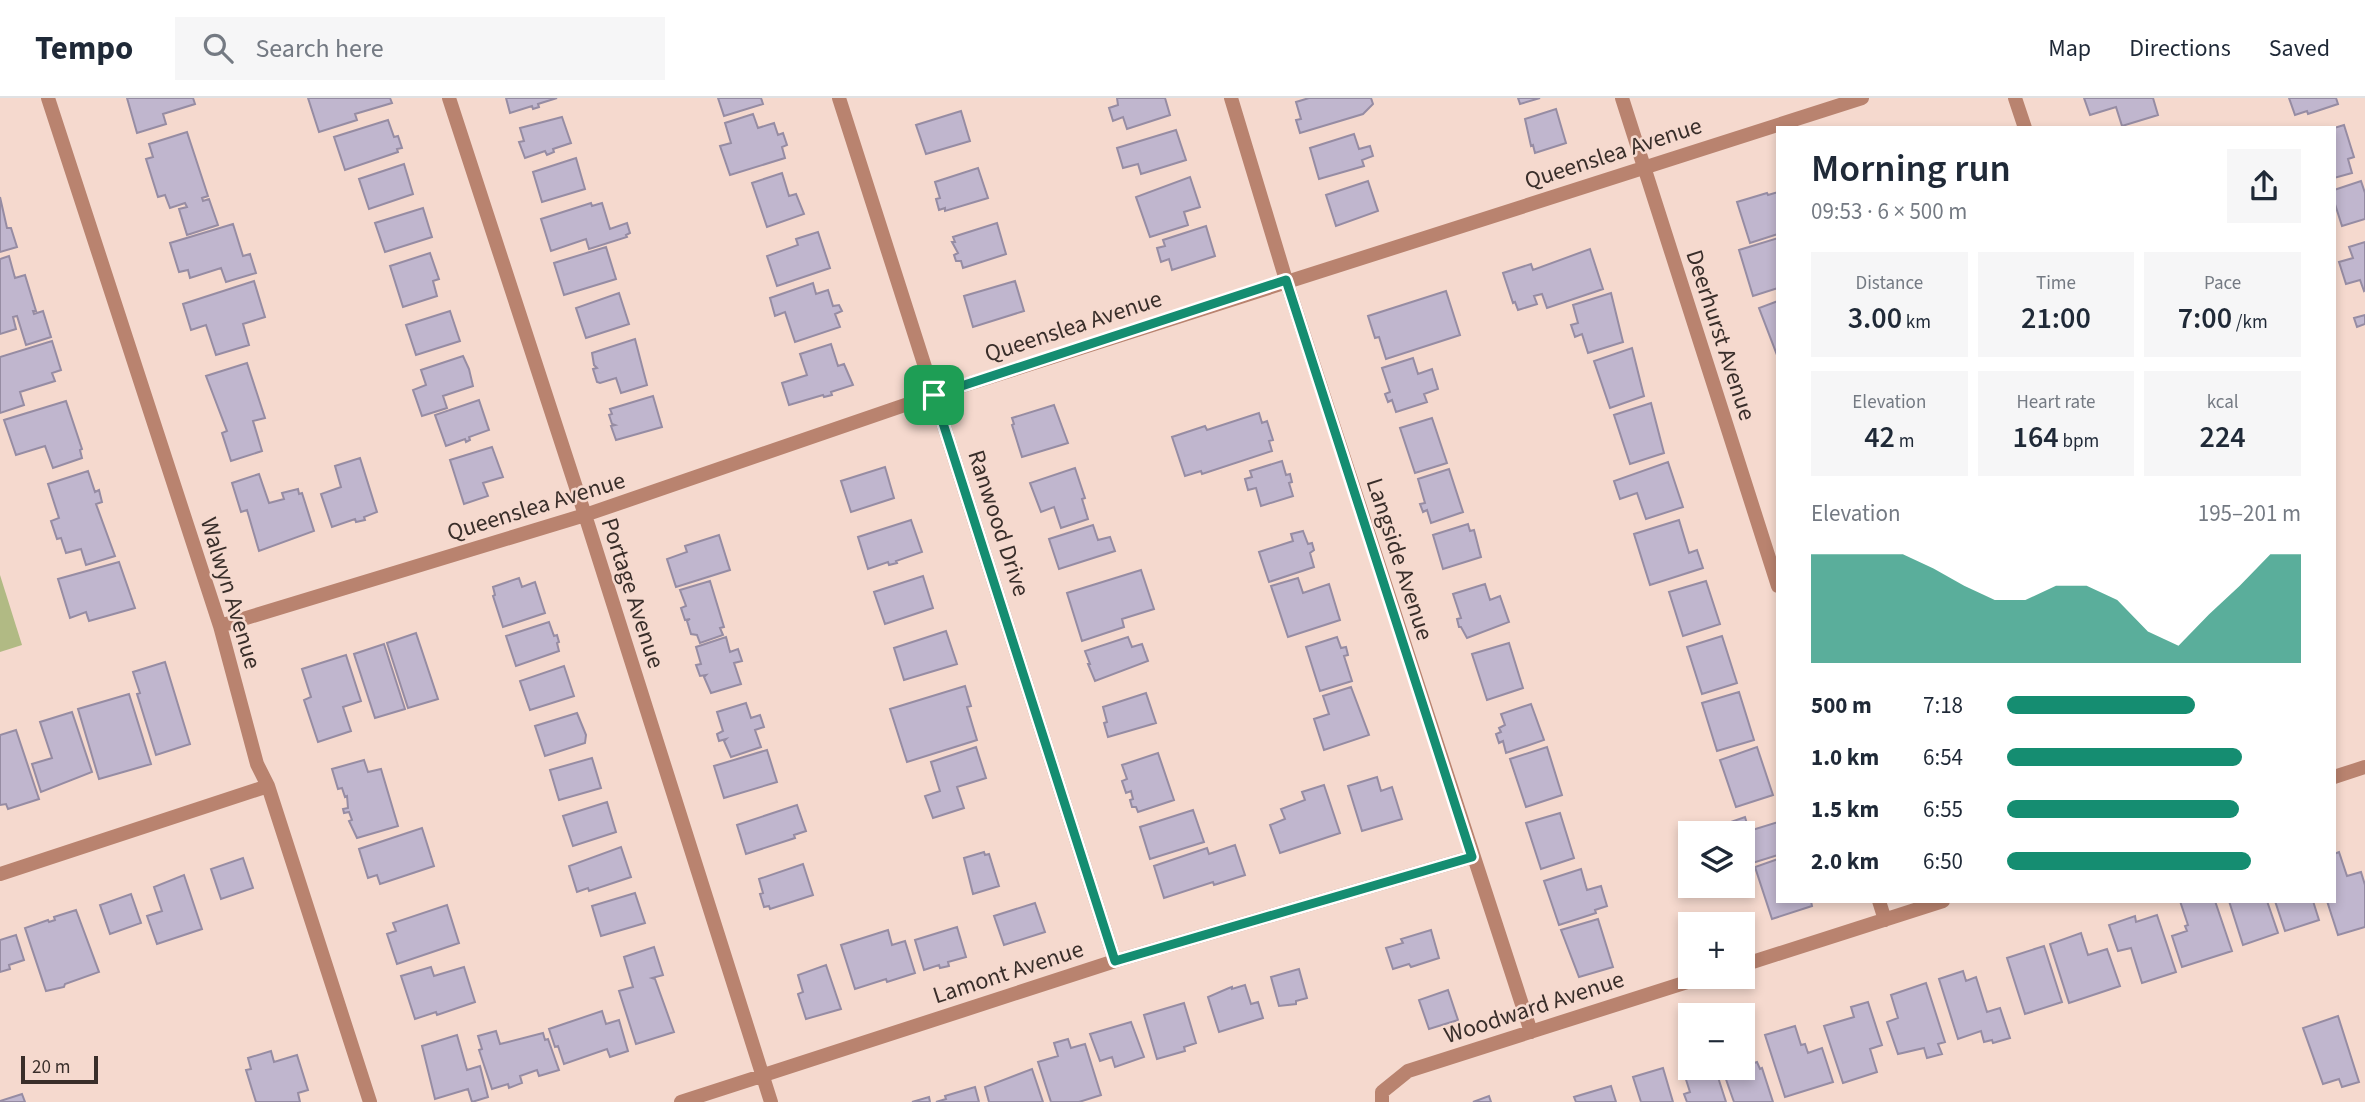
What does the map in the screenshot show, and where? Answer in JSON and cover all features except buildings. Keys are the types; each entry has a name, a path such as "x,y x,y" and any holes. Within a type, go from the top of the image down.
{"street":[{"name":"Walwyn Avenue","path":"48,98 220,626 257,764 268,786 370,1102"},
{"name":"Portage Avenue","path":"449,98 585,515 771,1102"},
{"name":"Ranwood Drive","path":"839,98 1115,961"},
{"name":"Langside Avenue","path":"1231,98 1286,280 1531,1032"},
{"name":"Deerhurst Avenue","path":"1622,98 1776,580"},
{"name":"Queenslea Avenue","path":"220,626 585,515 934,395 1286,280 1862,98"},
{"path":"2015,98 2024,126"},
{"path":"2336,776 2365,767"},
{"path":"0,874 268,786"},
{"name":"Lamont Avenue","path":"681,1102 1115,961 1472,857"},
{"path":"1880,903 1885,919"},
{"path":"1755,961 1937,903"},
{"name":"Woodward Avenue","path":"1382,1097 1408,1071 1678,985"}],"green space":[{"path":"0,575 22,645 0,652"}],"route":[{"path":"1286,280 1472,857 1115,961 934,395 1286,280"}]}
